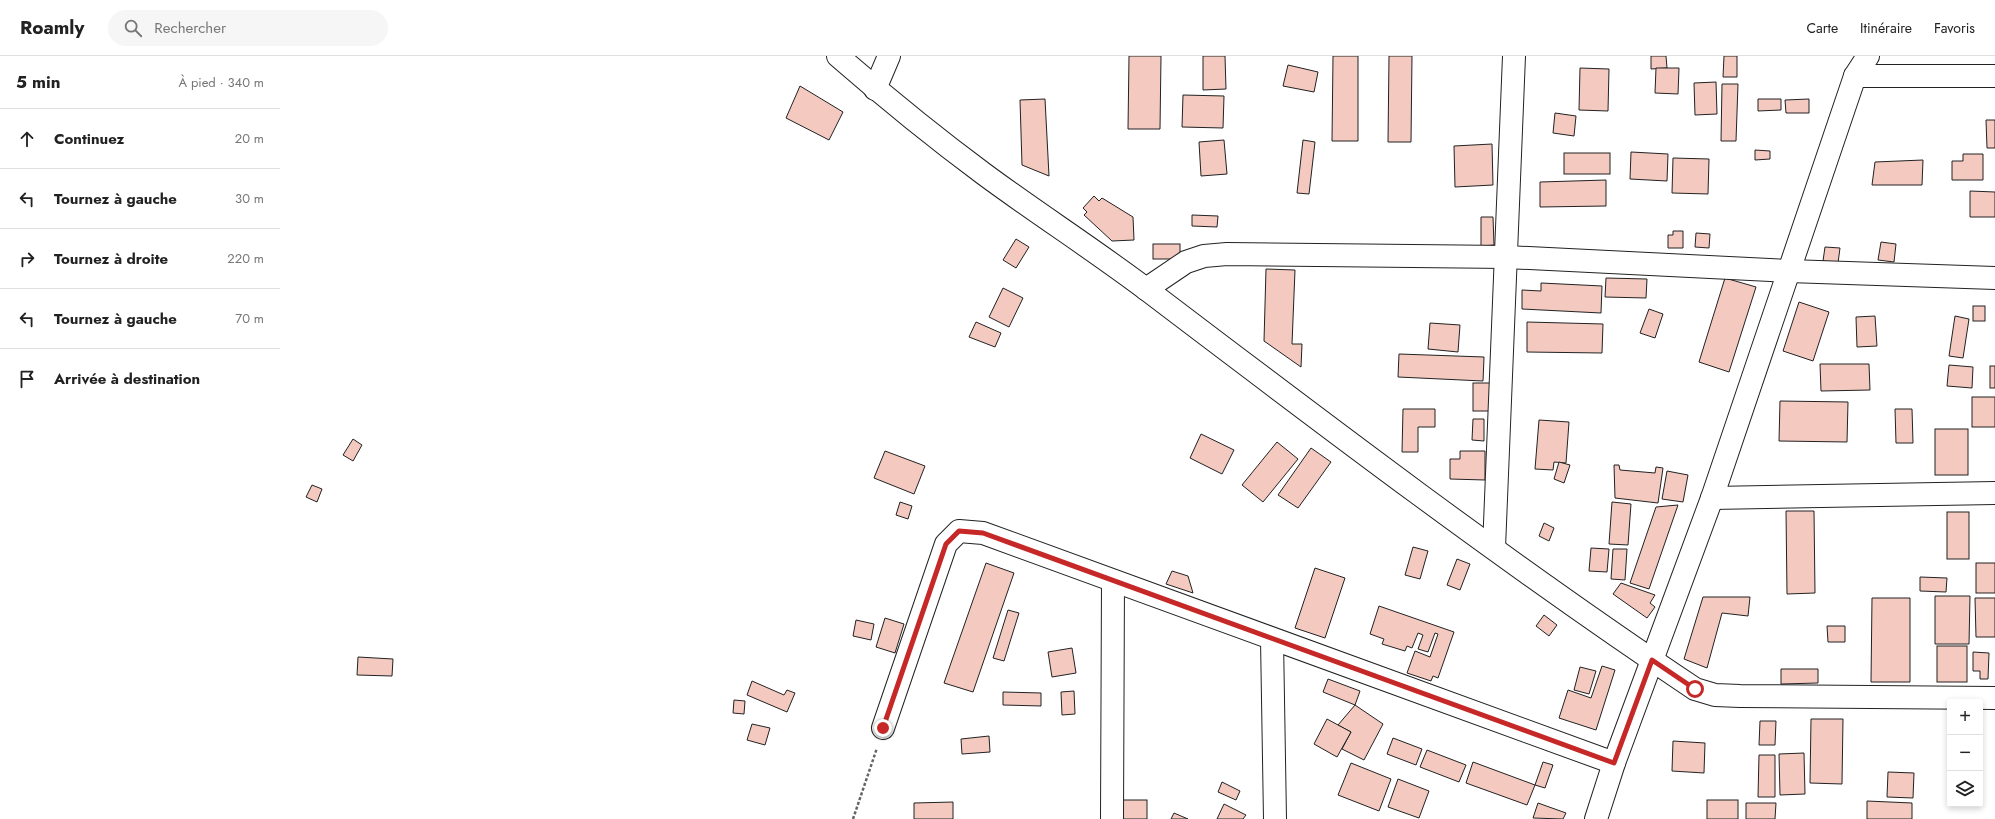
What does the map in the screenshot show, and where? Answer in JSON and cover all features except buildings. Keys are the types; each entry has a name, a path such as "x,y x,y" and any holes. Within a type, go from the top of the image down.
{"street":[{"path":"838,56 875,89 984,174 1146,289 1333,432 1494,548 1695,689 1715,695 1995,698"},
{"path":"875,89 889,56"},
{"path":"1494,548 1514,56"},
{"path":"1596,819 1614,763 1712,498 1855,76 1868,56"},
{"path":"1855,76 1995,76"},
{"path":"1146,289 1186,262 1204,256 1235,254 1507,257 1790,271 1995,278"},
{"path":"1712,498 1995,493"},
{"path":"883,728 946,544 959,531 983,533 1614,763"},
{"path":"1112,819 1113,581"},
{"path":"1272,639 1275,819"}],"path":[{"path":"853,819 883,728"}],"route":[{"path":"883,728 946,544 959,531 983,533 1614,763 1652,660 1695,689"}]}
